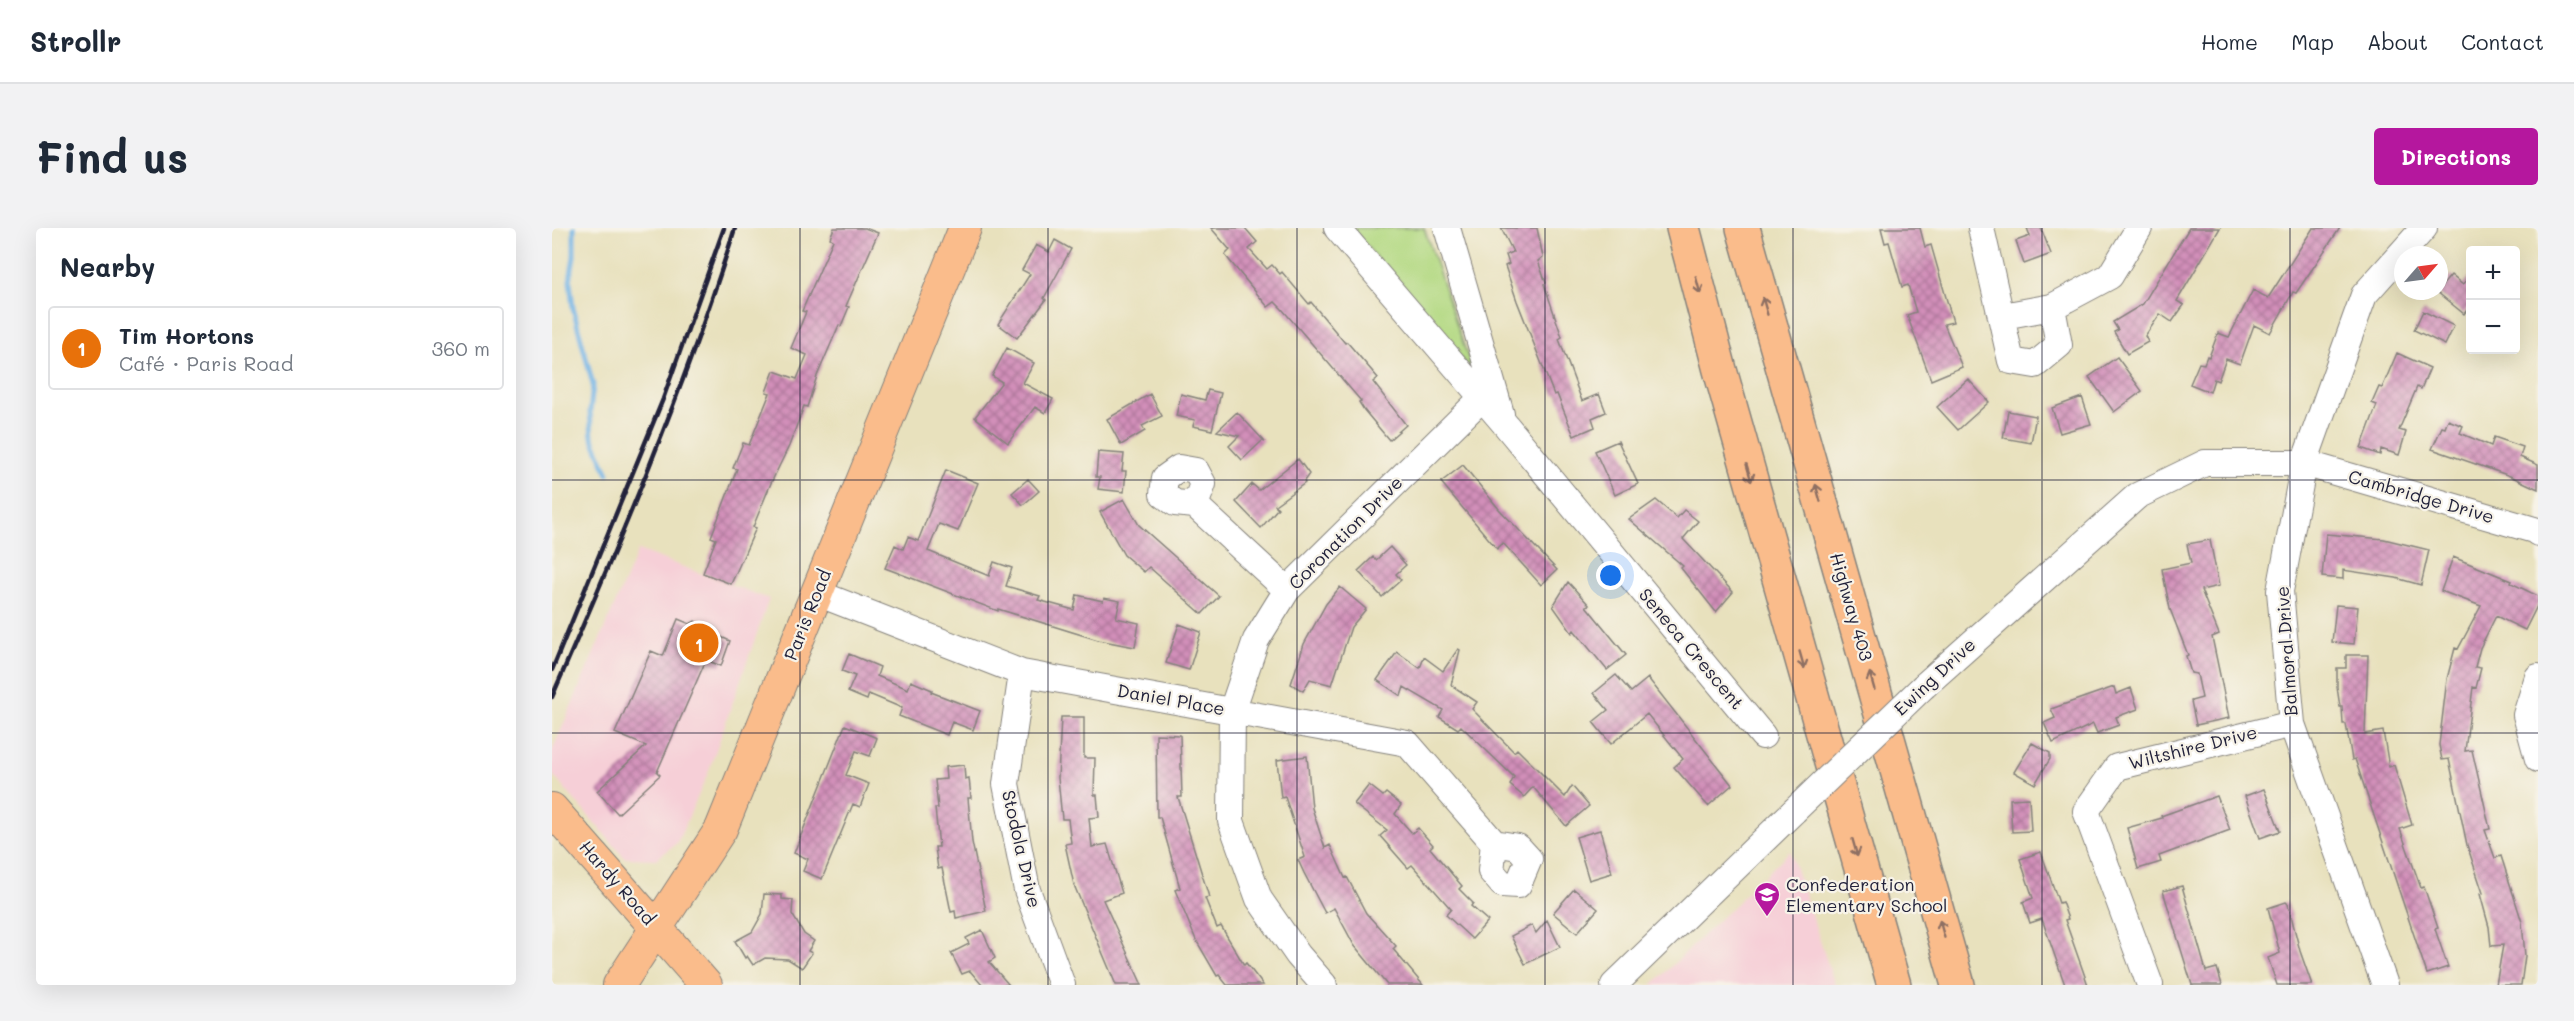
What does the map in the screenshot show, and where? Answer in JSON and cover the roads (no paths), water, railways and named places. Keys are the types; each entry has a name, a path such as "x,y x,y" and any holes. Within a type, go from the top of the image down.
{"highway":[{"path":"1683,228 1894,985"},
{"name":"Highway 403","path":"1743,228 1958,985"}],"main road":[{"name":"Paris Road","path":"619,985 722,829 965,228"},
{"name":"Hardy Road","path":"552,809 706,985"}],"street":[{"name":"Seneca Crescent","path":"1336,228 1504,423 1763,736"},
{"name":"Seneca Crescent","path":"1447,228 1504,423"},
{"path":"1982,228 2011,361 2035,365 2059,345 2052,307"},
{"path":"2003,316 2052,307 2110,276 2139,228"},
{"name":"Balmoral Drive","path":"2385,985 2292,724 2280,591 2304,463 2364,295 2424,228"},
{"name":"Coronation Drive","path":"1324,985 1298,955 1259,898 1231,821 1232,711 1256,640 1287,590 1482,398"},
{"name":"Ewing Drive","path":"1614,985 1924,686 2137,496 2205,463 2304,463"},
{"name":"Cambridge Drive","path":"2304,463 2538,533"},
{"path":"1195,505 1287,590"},
{"name":"Daniel Place","path":"816,593 1023,674 1407,743 1494,843"},
{"name":"Stodola Drive","path":"1023,674 1006,784 1027,890 1062,985"},
{"path":"2538,677 2526,715 2538,759"},
{"name":"Wiltshire Drive","path":"2150,985 2086,812 2116,767 2292,724"}],"waterway":[{"path":"574,228 574,256 570,281 573,308 593,385 590,412 592,437 608,474"}],"railway":[{"path":"552,670 663,399 724,228"},
{"path":"552,697 673,406 735,228"}],"place":[{"name":"Tim Hortons","path":"699,643"},
{"name":"Confederation Elementary School","path":"1767,918"}]}
